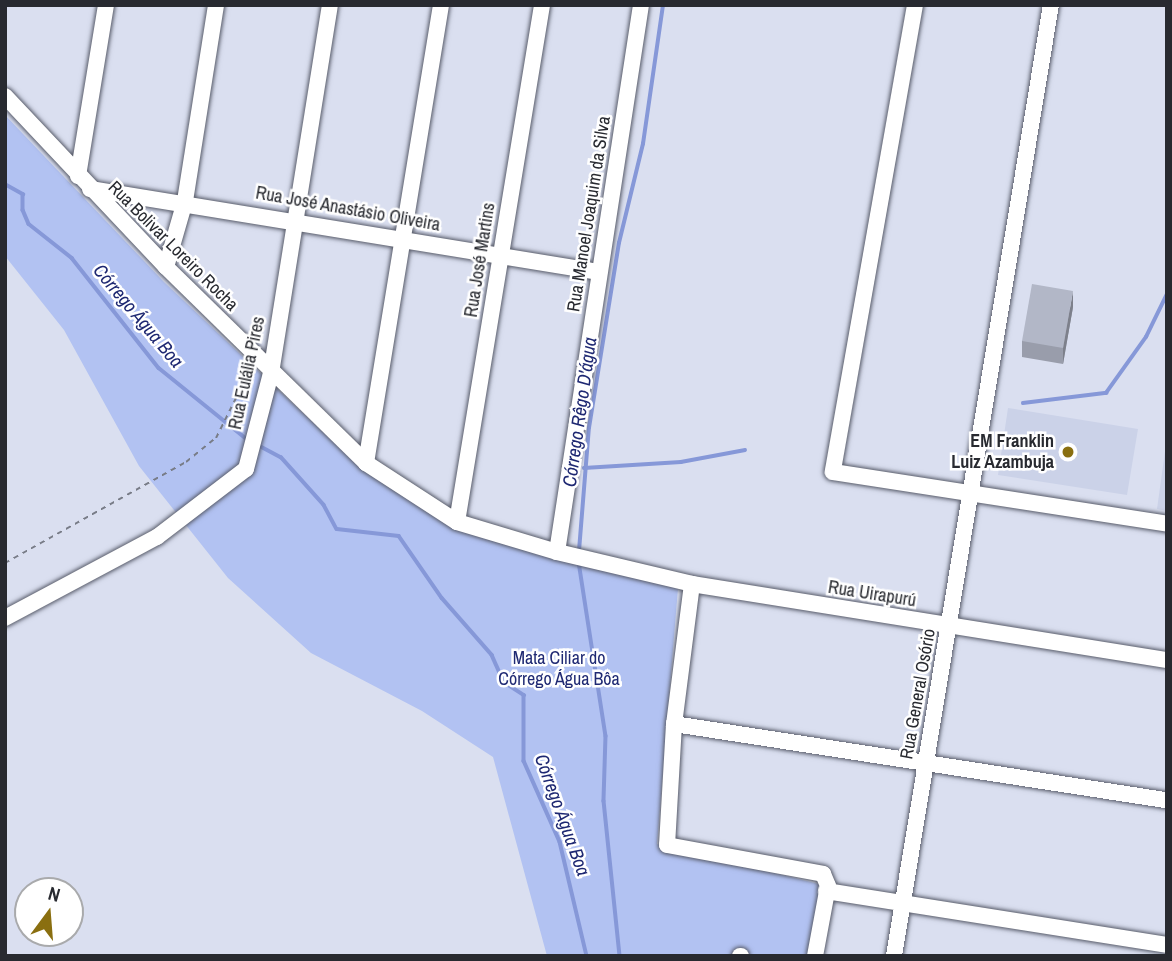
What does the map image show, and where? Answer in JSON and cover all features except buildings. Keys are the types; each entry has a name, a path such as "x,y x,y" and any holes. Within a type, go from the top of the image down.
{"street":[{"path":"78,176 106,5"},
{"path":"166,267 185,201 216,5"},
{"name":"Rua Eulália Pires","path":"5,618 157,537 246,468 271,373 330,5"},
{"path":"366,463 441,5"},
{"name":"Rua José Martins","path":"457,522 542,5"},
{"name":"Rua Manoel Joaquim da Silva","path":"565,554 599,272 641,5"},
{"path":"915,5 833,472 1167,524"},
{"name":"Rua General Osório","path":"894,956 1051,5"},
{"name":"Rua Bolivar Loreiro Rocha","path":"5,96 166,267 271,373 366,463 457,522 565,554"},
{"name":"Rua José Anastásio Oliveira","path":"90,189 185,201 599,272"},
{"name":"Rua Uirapurú","path":"565,554 692,584 1167,660"},
{"path":"692,584 675,717 667,845 823,874 828,886 816,956"},
{"path":"675,717 925,763 1167,800"},
{"path":"826,891 1167,945"}],"path":[{"path":"5,563 186,463 216,438 253,364"}],"shaded area":[{"name":"EM Franklin Luiz Azambuja","path":"1008,408 1138,429 1127,495 998,475"},
{"path":"1167,437 1167,511 1157,509"}],"green space":[{"name":"Mata Ciliar do Córrego Água Bôa","path":"5,115 164,282 363,470 457,528 678,588 657,844 823,885 809,956 547,956 493,757 422,711 311,653 228,578 139,466 64,330 5,256"}],"waterway":[{"name":"Córrego Rêgo D'água","path":"579,551 589,428 619,243 643,144 663,5"},
{"name":"Córrego Água Boa","path":"5,184 23,194 23,210 29,224 72,258 159,368 248,440"},
{"path":"1023,403 1106,393 1146,337 1167,294"},
{"name":"Córrego Água Boa","path":"258,445 281,457 324,505 337,529 399,536 442,598 492,655 504,682 524,695 524,761 560,842 587,956"},
{"path":"584,468 681,462 745,450"},
{"name":"Córrego Rêgo D'água","path":"579,562 606,736 604,801 620,956"}],"place":[{"name":"EM Franklin Luiz Azambuja","path":"1068,452"}]}
